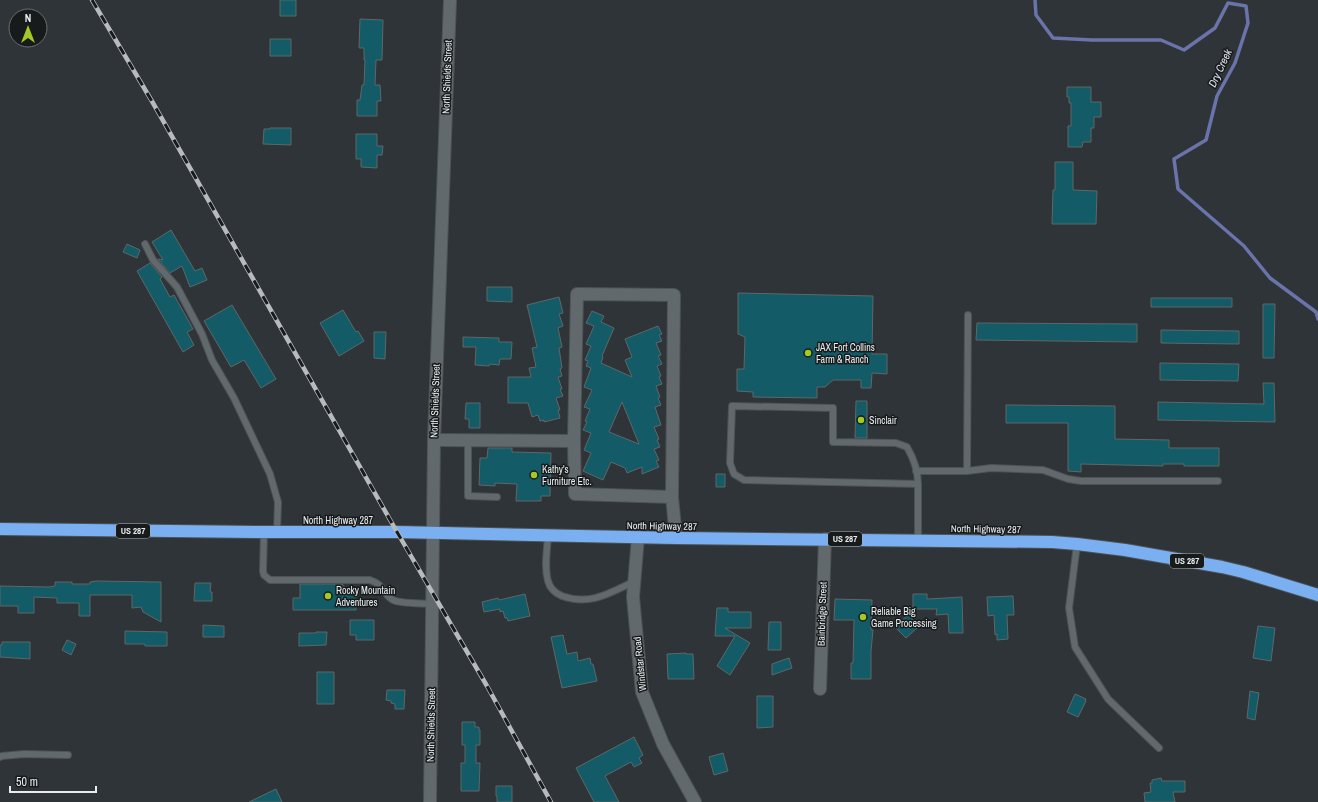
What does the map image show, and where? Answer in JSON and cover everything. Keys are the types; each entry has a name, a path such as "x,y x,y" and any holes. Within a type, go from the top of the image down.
{"highway":[{"name":"North Highway 287","path":"0,529 918,540 1077,544 1125,550 1222,567 1318,595"}],"street":[{"name":"North Shields Street","path":"430,802 434,440 450,0"},
{"path":"672,497 575,494 574,441 577,294 674,295 672,497 676,538"},
{"path":"434,440 574,441"},
{"name":"Windstar Road","path":"638,537 633,597 642,692 663,744 695,802"},
{"name":"Bainbridge Street","path":"820,689 825,539"}],"lane":[{"path":"145,244 153,260 177,287 202,334 212,360 234,398 270,474 278,502 277,532"},
{"path":"967,471 968,315"},
{"path":"918,484 744,480 734,474 730,463 732,406 833,408 833,442 896,444 907,447 914,459 918,484 918,540"},
{"path":"468,440 468,496 497,497"},
{"path":"916,471 967,471 991,468 1043,470 1068,479 1081,481 1218,481"},
{"path":"264,532 263,571 264,576 270,580 370,580 377,582 382,586 393,600 399,602 432,604"},
{"path":"548,536 546,571 548,583 552,591 559,595 572,600 590,600 606,595 634,581"},
{"path":"1077,544 1069,608 1075,647 1108,700 1159,748"},
{"path":"0,757 24,754 68,755"}],"building":[{"path":"280,0 296,0 296,16 280,16"},
{"path":"360,19 383,20 382,60 376,60 375,85 380,85 381,101 377,101 377,116 357,116 357,100 360,100 362,85 364,85 365,60 364,48 359,48"},
{"path":"270,39 291,39 291,56 270,56"},
{"path":"1067,87 1091,87 1091,102 1101,102 1101,117 1094,117 1094,128 1091,128 1091,142 1083,142 1082,147 1068,147 1068,126 1071,126 1071,103 1069,103 1069,97 1067,97"},
{"path":"291,128 291,145 263,144 264,129"},
{"path":"356,134 377,134 377,146 383,146 382,155 377,155 377,168 361,167 361,159 356,159"},
{"path":"1055,162 1073,162 1073,190 1097,191 1096,224 1052,224 1053,190 1055,190"},
{"path":"171,230 195,271 202,268 207,280 190,287 182,266 170,273 158,259 163,260 152,242"},
{"path":"127,244 140,250 137,258 123,252"},
{"path":"150,263 162,277 160,279 170,297 174,295 193,329 187,332 194,345 183,352 137,271"},
{"path":"487,287 512,287 512,302 487,301"},
{"name":"JAX Fort Collins Farm & Ranch","path":"738,293 873,296 872,354 887,354 887,374 872,373 871,388 861,388 861,380 833,380 825,387 817,387 817,398 753,397 753,392 737,391 737,369 744,369 745,337 738,334"},
{"path":"559,297 563,313 559,314 563,326 558,328 562,347 559,348 562,368 560,369 562,376 558,377 563,396 556,398 560,410 558,410 560,418 544,422 544,420 540,421 538,415 532,417 528,403 508,403 508,377 531,377 529,368 536,367 532,348 537,347 527,305"},
{"path":"1151,298 1232,298 1232,307 1151,307"},
{"path":"1263,304 1275,304 1274,358 1263,358"},
{"path":"232,305 276,379 261,388 244,360 231,367 204,321"},
{"path":"343,310 356,332 358,331 364,341 339,356 320,323"},
{"path":"592,311 604,316 601,322 614,328 602,356 601,363 632,377 625,360 632,357 625,339 658,326 662,334 659,335 662,341 656,343 661,355 658,356 662,364 657,366 662,384 656,386 661,405 655,407 661,425 654,427 659,439 657,440 660,447 654,449 659,460 656,461 659,467 642,474 642,467 627,473 625,468 611,462 603,480 583,471 591,453 584,450 591,433 583,430 587,422 585,421 590,409 584,407 592,390 584,387 591,368 586,366 588,361 585,360 591,346 586,344 594,326 586,323","holes":["622,402 639,444 609,432"]},
{"path":"977,323 1137,324 1137,342 976,340"},
{"path":"1161,330 1239,331 1239,344 1161,343"},
{"path":"374,332 386,332 385,359 374,358"},
{"path":"463,337 499,338 499,342 512,342 511,359 500,359 499,365 475,365 476,347 463,347"},
{"path":"1160,363 1239,364 1238,381 1160,380"},
{"path":"1263,383 1274,383 1275,422 1158,420 1158,402 1264,404"},
{"name":"Sinclair","path":"856,401 867,401 867,438 855,438"},
{"path":"466,403 480,403 480,428 469,428 469,419 465,419"},
{"path":"1006,405 1115,406 1115,439 1169,440 1169,448 1219,448 1219,466 1184,466 1184,464 1163,464 1163,466 1081,464 1081,472 1068,471 1068,423 1006,423"},
{"path":"488,448 512,448 512,452 551,453 550,496 541,496 541,501 516,501 517,484 495,483 495,486 479,485 480,458 487,458"},
{"path":"716,474 725,474 725,487 716,487"},
{"path":"55,582 90,584 90,582 161,582 161,622 143,612 141,607 132,608 132,595 90,595 90,616 79,616 79,603 57,603 57,598 34,597 34,613 18,613 18,606 0,606 0,586 49,587 55,586"},
{"path":"195,583 211,583 210,592 212,592 212,601 194,601"},
{"name":"Rocky Mountain Adventures","path":"300,584 342,584 351,594 356,594 356,610 293,610 293,598 300,598"},
{"path":"525,594 530,616 508,621 507,618 505,618 503,611 500,612 500,609 484,612 482,602"},
{"path":"913,594 927,594 927,599 962,597 963,633 949,633 948,614 936,615 937,609 913,609"},
{"path":"1013,596 1014,615 1007,615 1008,639 997,640 997,634 995,635 994,615 988,616 987,597"},
{"path":"835,599 872,600 871,630 873,630 871,679 851,679 854,620 834,620"},
{"path":"717,608 728,608 728,612 751,612 751,628 725,628 750,643 730,675 717,666 735,636 715,636"},
{"path":"912,611 912,623 917,628 906,638 895,627"},
{"path":"350,620 374,620 374,640 356,640 356,635 350,635"},
{"path":"769,622 781,622 781,650 768,650"},
{"path":"203,625 224,626 224,637 203,637"},
{"path":"1258,626 1275,628 1271,661 1253,658"},
{"path":"125,631 167,632 167,646 125,644"},
{"path":"327,632 326,645 299,646 299,633"},
{"path":"563,635 567,654 577,652 578,661 590,658 597,681 562,688 551,637"},
{"path":"67,640 76,644 71,655 62,650"},
{"path":"2,642 30,642 30,659 0,657 0,645 2,645"},
{"path":"667,654 693,654 694,679 668,679"},
{"path":"789,658 792,668 772,675 772,664"},
{"path":"317,672 334,672 334,704 317,704"},
{"path":"387,690 405,690 404,709 395,709 395,704 386,700"},
{"path":"1250,691 1259,693 1255,720 1247,718"},
{"path":"1075,694 1086,699 1078,717 1067,712"},
{"path":"757,696 773,696 773,727 757,728"},
{"path":"462,722 475,722 475,727 479,727 480,730 480,745 476,745 476,763 480,763 479,791 461,791 461,763 465,763 465,745 462,745"},
{"path":"634,737 643,755 639,758 642,763 634,767 631,762 605,776 619,802 594,802 576,768"},
{"path":"723,753 728,771 714,775 709,757"},
{"path":"1161,778 1162,781 1185,781 1185,792 1173,792 1175,802 1145,802 1144,793 1151,792 1150,783 1152,783 1152,780"},
{"path":"496,786 512,786 512,802 497,802"},
{"path":"276,789 282,802 249,802"}],"waterway":[{"name":"Dry Creek","path":"1035,0 1036,15 1053,38 1092,40 1161,40 1184,50 1215,28 1228,3 1246,6 1248,23 1235,63 1217,96 1206,140 1174,159 1178,189 1244,246 1270,278 1316,312 1318,319"}],"railway":[{"path":"92,0 153,103 397,532 487,686 551,802"}],"place":[{"name":"JAX Fort Collins Farm & Ranch","path":"808,353"},
{"name":"Sinclair","path":"861,420"},
{"name":"Kathy's Furniture Etc.","path":"534,475"},
{"name":"Rocky Mountain Adventures","path":"328,596"},
{"name":"Reliable Big Game Processing","path":"863,617"}]}
